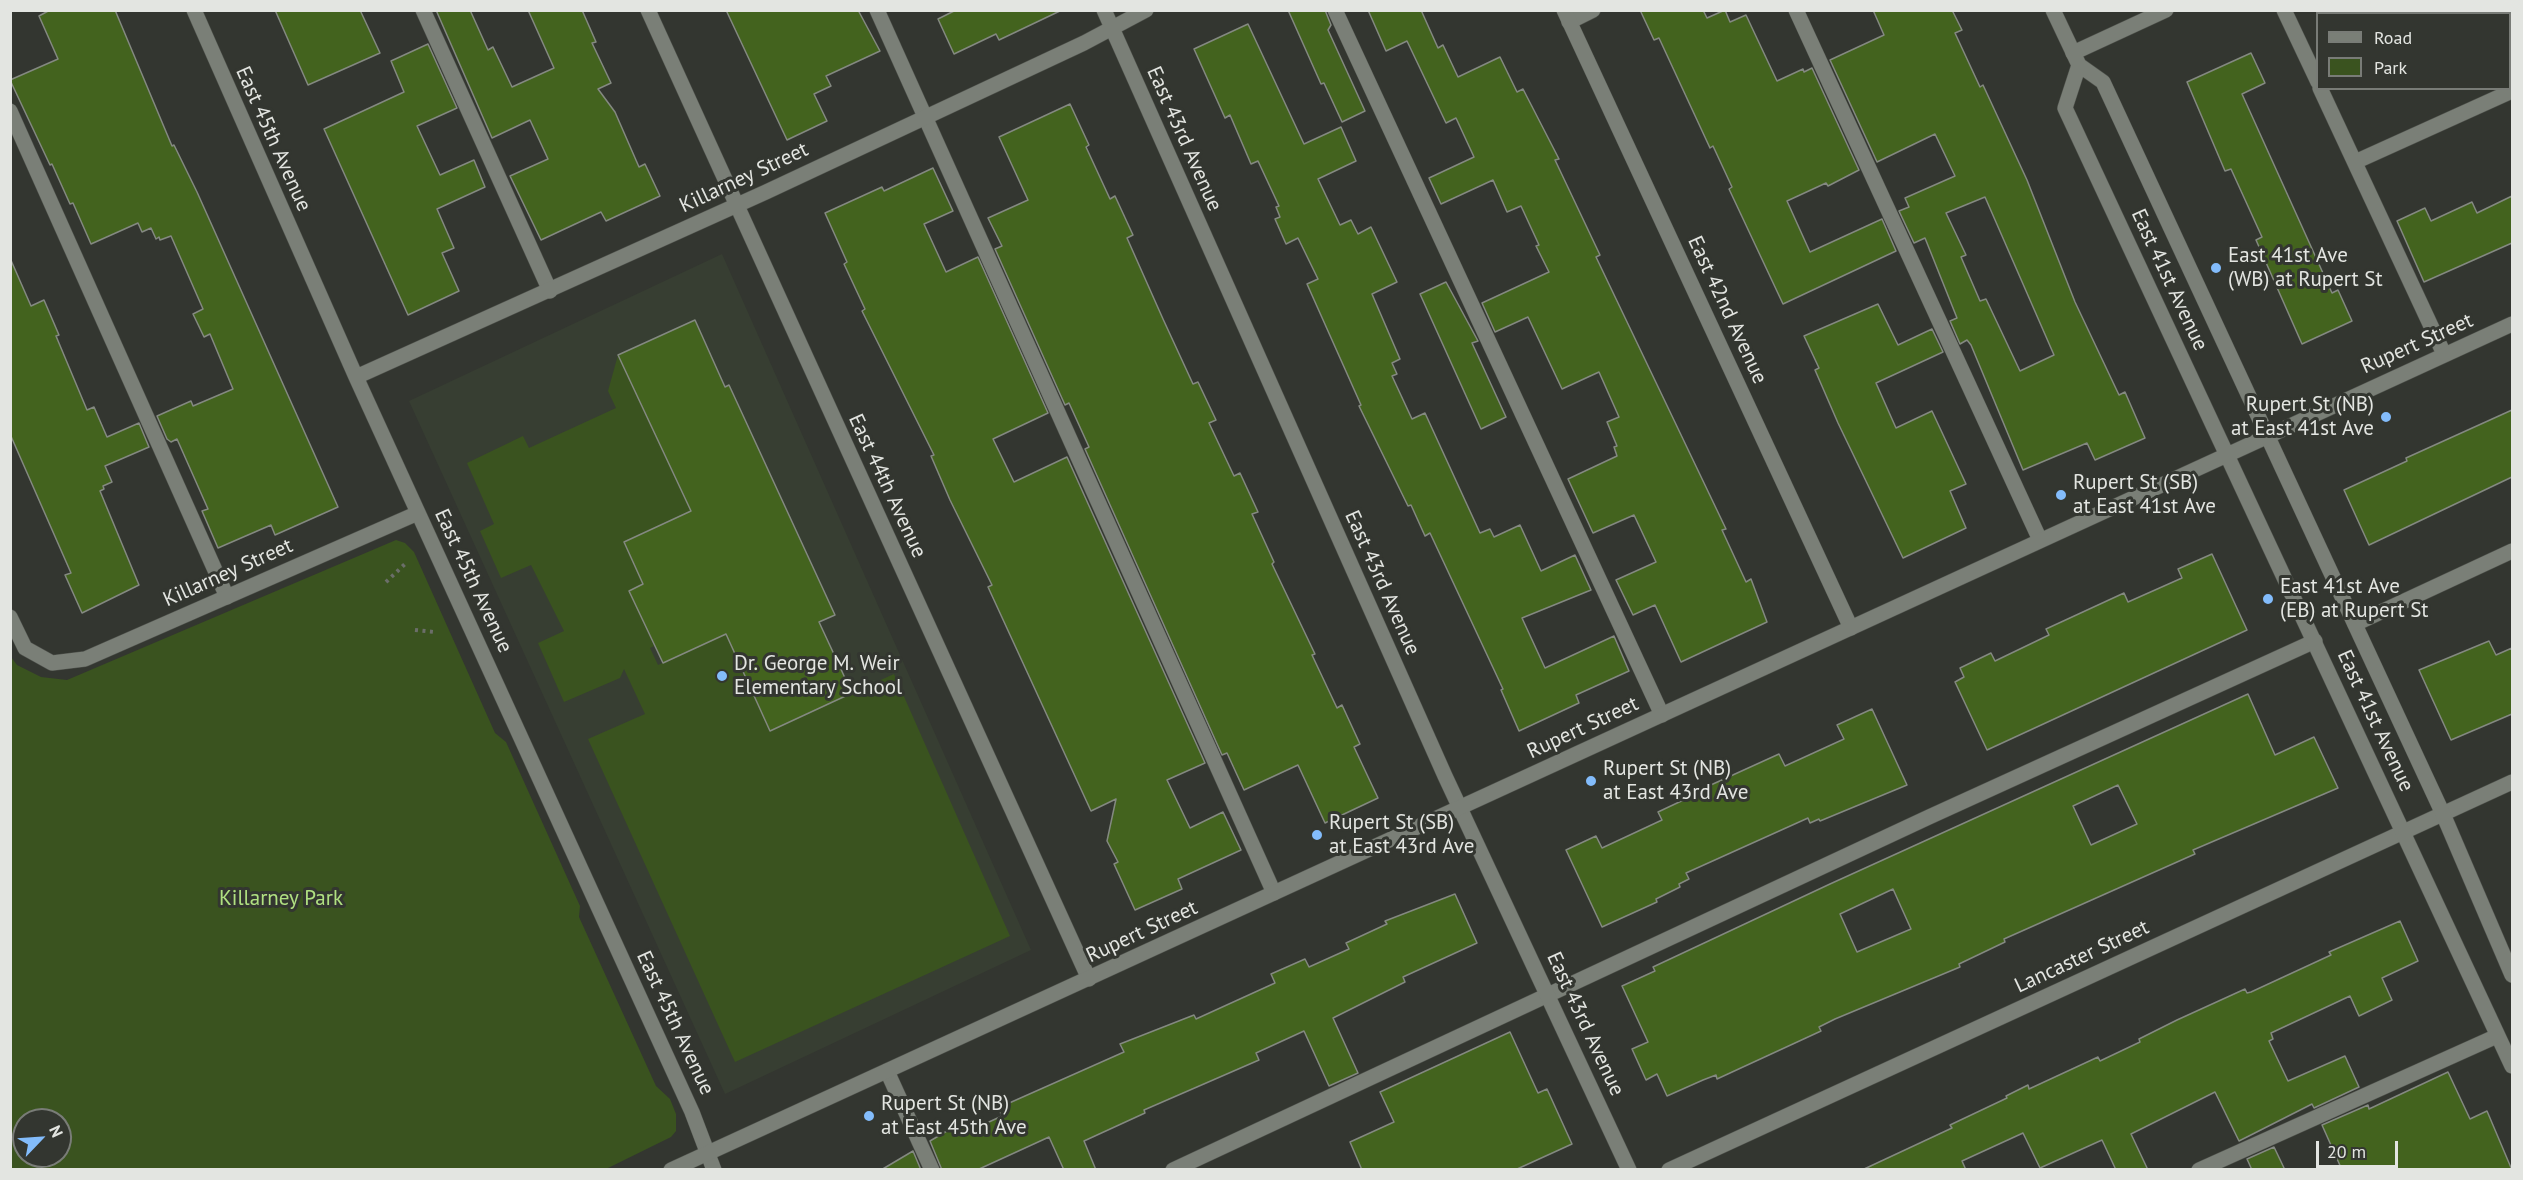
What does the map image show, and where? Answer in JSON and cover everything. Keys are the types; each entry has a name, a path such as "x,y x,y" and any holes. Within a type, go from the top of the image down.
{"street":[{"name":"East 45th Avenue","path":"194,10 356,377 692,1112 714,1170"},
{"path":"423,10 550,291"},
{"name":"East 44th Avenue","path":"648,10 1089,979"},
{"path":"877,10 1274,893"},
{"name":"East 43rd Avenue","path":"1104,10 1460,809 1629,1170"},
{"name":"Killarney Street","path":"356,377 736,206 1146,10"},
{"path":"1335,10 1662,715"},
{"path":"1567,16 1593,10"},
{"path":"1796,10 2040,540"},
{"name":"East 41st Avenue","path":"2053,10 2076,59 2103,82 2443,814 2512,975"},
{"path":"2076,59 2166,10"},
{"path":"2284,10 2316,78"},
{"name":"East 42nd Avenue","path":"1567,16 1851,628"},
{"name":"East 41st Avenue","path":"2076,59 2066,108 2512,1066"},
{"path":"2321,90 2444,354"},
{"path":"2355,162 2512,91"},
{"path":"10,111 227,597"},
{"name":"Rupert Street","path":"671,1170 2512,324"},
{"name":"Killarney Street","path":"10,617 25,648 52,663 85,659 418,513"},
{"path":"2355,624 2512,551"},
{"path":"1173,1170 1929,817 2315,641"},
{"name":"Lancaster Street","path":"1669,1170 2512,782"},
{"path":"2199,1170 2497,1036"},
{"path":"887,1071 932,1170"}],"path":[{"path":"386,582 405,564"},
{"path":"415,630 434,632"}],"shaded area":[{"name":"Dr. George M. Weir Elementary School","path":"722,254 1031,950 725,1094 409,401"}],"green space":[{"path":"618,355 691,511 624,543 643,584 630,591 654,646 650,648 658,665 726,634 770,730 894,674 1010,936 735,1062 588,739 645,714 624,669 620,678 564,702 538,643 564,631 531,565 501,578 480,531 494,524 467,463 523,436 529,448 616,408 608,391"},
{"name":"Killarney Park","path":"396,540 405,543 414,552 495,733 506,742 580,906 579,917 656,1086 670,1099 676,1114 676,1131 671,1137 606,1169 11,1169 11,657 17,665 41,677 67,680"}],"building":[{"path":"50,10 115,10 172,146 174,145 197,192 338,507 275,535 271,525 218,548 202,511 208,509 177,439 171,442 167,439 157,416 191,401 193,406 233,389 210,334 204,337 193,314 203,309 171,236 156,239 151,228 142,232 138,223 91,244 73,203 70,204 52,164 50,165 10,80 58,59 39,16"},
{"path":"275,10 360,10 380,53 308,85"},
{"path":"436,10 470,10 488,50 493,47 512,87 554,68 528,10 582,10 596,42 592,43 611,83 598,89 615,112 639,167 645,164 660,196 606,221 601,212 541,240 510,176 548,159 530,120 492,138"},
{"path":"726,10 858,10 880,51 826,76 831,86 814,94 827,121 787,140"},
{"path":"956,10 1062,10 999,40 996,34 954,54 938,19"},
{"path":"1288,10 1325,10 1331,25 1328,30 1365,111 1342,122 1324,83 1321,84"},
{"path":"1368,10 1421,10 1438,48 1443,45 1458,77 1500,57 1517,92 1523,89 1559,159 1555,160 1600,255 1596,257 1726,529 1722,530 1746,582 1751,579 1767,622 1681,662 1655,605 1633,615 1616,580 1656,562 1634,515 1593,533 1568,479 1617,456 1614,447 1617,446 1607,422 1619,417 1599,372 1562,389 1528,317 1495,332 1482,303 1549,272 1536,246 1539,245 1521,206 1507,212 1493,180 1441,204 1429,178 1474,157 1456,118 1446,123 1407,41 1386,51"},
{"path":"1640,10 1703,10 1707,18 1725,10 1730,22 1746,15 1777,81 1803,69 1804,72 1812,68 1859,170 1828,186 1826,183 1787,201 1810,252 1882,219 1896,251 1783,304 1729,189 1732,187 1713,146 1710,148 1659,38 1654,40"},
{"path":"1873,10 1952,10 1962,30 1955,33 1980,87 1983,85 2027,180 2075,302 2119,395 2125,392 2145,438 2095,460 2087,443 2023,470 1971,345 1967,340 1960,344 1950,321 1957,318 1925,238 1914,243 1899,211 1909,207 1905,198 1955,176 1935,134 1877,162 1830,60 1884,35","holes":["1985,197 2054,355 2020,371 1986,299 1980,301 1961,257 1966,255 1946,213"]},
{"path":"1248,24 1304,144 1341,127 1356,161 1318,179 1340,225 1351,220 1358,234 1371,227 1397,282 1372,294 1400,359 1392,363 1397,374 1392,376 1412,419 1425,413 1480,533 1490,529 1494,537 1520,525 1541,571 1575,555 1591,590 1522,618 1545,668 1614,636 1629,671 1576,695 1579,703 1519,731 1501,690 1503,689 1430,533 1425,536 1411,505 1408,506 1359,406 1361,405 1307,284 1318,279 1298,238 1286,244 1275,219 1280,217 1276,207 1279,206 1258,161 1251,164 1230,115 1225,118 1194,49"},
{"path":"428,44 457,108 417,126 440,175 474,160 485,187 437,209 454,248 442,253 459,291 408,315 324,129 404,92 391,61"},
{"path":"2251,53 2265,83 2242,94 2332,293 2338,290 2352,321 2302,344 2256,240 2262,237 2231,169 2225,171 2187,82"},
{"path":"1070,104 1089,145 1086,147 1110,199 1115,196 1133,235 1127,238 1193,384 1198,382 1216,420 1209,423 1234,476 1240,473 1258,512 1252,514 1274,562 1272,564 1315,654 1312,655 1337,708 1342,705 1360,744 1354,747 1378,798 1325,823 1298,765 1244,790 1227,753 1222,755 1085,449 1089,447 1069,403 1065,405 995,249 1002,246 988,218 1028,200 999,137"},
{"path":"933,168 953,211 924,224 946,272 978,257 1048,413 993,439 1014,482 1067,457 1205,763 1167,780 1190,828 1223,812 1241,850 1178,879 1182,889 1135,910 1114,864 1118,862 1107,841 1116,799 1091,811 988,587 992,585 950,500 931,456 934,455 862,311 865,309 844,264 847,262 825,213 882,187 884,191"},
{"path":"2512,196 2512,243 2424,282 2397,221 2425,208 2431,221 2472,202 2477,213"},
{"path":"10,258 31,306 44,300 59,335 56,336 87,410 94,407 107,437 139,423 149,447 105,466 112,482 103,486 104,489 100,491 139,585 82,613 65,575 71,573 10,434"},
{"path":"1446,282 1478,341 1472,343 1506,417 1481,429 1420,294"},
{"path":"1878,304 1898,345 1932,329 1943,352 1876,383 1896,428 1932,411 1966,484 1950,491 1966,528 1903,558 1838,423 1815,370 1819,368 1804,336"},
{"path":"695,320 725,387 729,385 835,615 819,622 852,693 770,731 726,634 663,663 629,591 643,584 624,542 691,511 618,355"},
{"path":"2512,410 2512,477 2369,545 2344,490 2407,461 2406,458"},
{"path":"2212,554 2247,630 1987,750 1955,682 1964,677 1960,668 1991,653 1995,661 2049,635 2046,629 2124,593 2128,602 2182,578 2178,569"},
{"path":"2489,641 2496,655 2512,648 2512,714 2451,740 2419,670"},
{"path":"2248,694 2275,755 2314,737 2338,788 2193,850 2195,854 2004,939 2005,942 1959,964 1960,967 1835,1019 1819,1027 1821,1031 1717,1079 1716,1075 1667,1096 1657,1074 1646,1080 1632,1049 1648,1042 1622,986 1655,971 1653,967","holes":["2118,785 2137,824 2091,845 2073,806","1893,889 1911,929 1857,952 1840,914"]},
{"path":"1872,709 1907,785 1820,821 1819,819 1810,823 1808,818 1686,873 1689,879 1679,884 1680,887 1656,899 1657,902 1602,927 1566,850 1596,836 1602,848 1662,820 1658,812 1692,796 1691,794 1779,754 1785,766 1844,739 1837,725"},
{"path":"1455,894 1477,943 1403,977 1405,982 1333,1018 1358,1073 1329,1086 1304,1031 1256,1053 1259,1060 1144,1110 1145,1113 1084,1141 1096,1170 1064,1170 1049,1137 977,1170 942,1170 930,1141 952,1128 978,1127 1002,1116 998,1108 1124,1052 1120,1044 1194,1015 1196,1019 1275,983 1271,974 1305,959 1309,967 1349,949 1346,943 1387,924 1385,921"},
{"path":"2400,921 2418,961 2382,978 2392,1000 2359,1016 2350,996 2271,1033 2273,1039 2269,1041 2288,1081 2345,1056 2359,1087 2314,1108 2312,1104 2239,1141 2215,1092 2131,1134 2148,1170 2116,1170 2102,1140 2040,1168 2023,1133 1962,1161 1966,1170 1862,1170 1952,1128 1950,1125 2007,1098 2006,1096 2028,1085 2029,1089 2098,1057 2100,1061 2140,1042 2139,1039 2177,1020 2245,989 2247,993 2251,992 2331,955 2329,952"},
{"path":"1510,1032 1538,1093 1547,1089 1572,1144 1515,1170 1362,1170 1350,1142 1394,1122 1380,1092"},
{"path":"2448,1072 2470,1119 2487,1111 2512,1170 2342,1170 2322,1125 2368,1105 2369,1109"},
{"path":"2274,1147 2285,1170 2252,1170 2247,1159"},
{"path":"913,1151 921,1170 881,1170"}],"place":[{"name":"East 41st Ave (WB) at Rupert St","path":"2216,268"},
{"name":"Rupert St (NB) at East 41st Ave","path":"2386,417"},
{"name":"Rupert St (SB) at East 41st Ave","path":"2061,495"},
{"name":"East 41st Ave (EB) at Rupert St","path":"2268,599"},
{"name":"Dr. George M. Weir Elementary School","path":"722,676"},
{"name":"Rupert St (NB) at East 43rd Ave","path":"1591,781"},
{"name":"Rupert St (SB) at East 43rd Ave","path":"1317,835"},
{"name":"Rupert St (NB) at East 45th Ave","path":"869,1116"}]}
